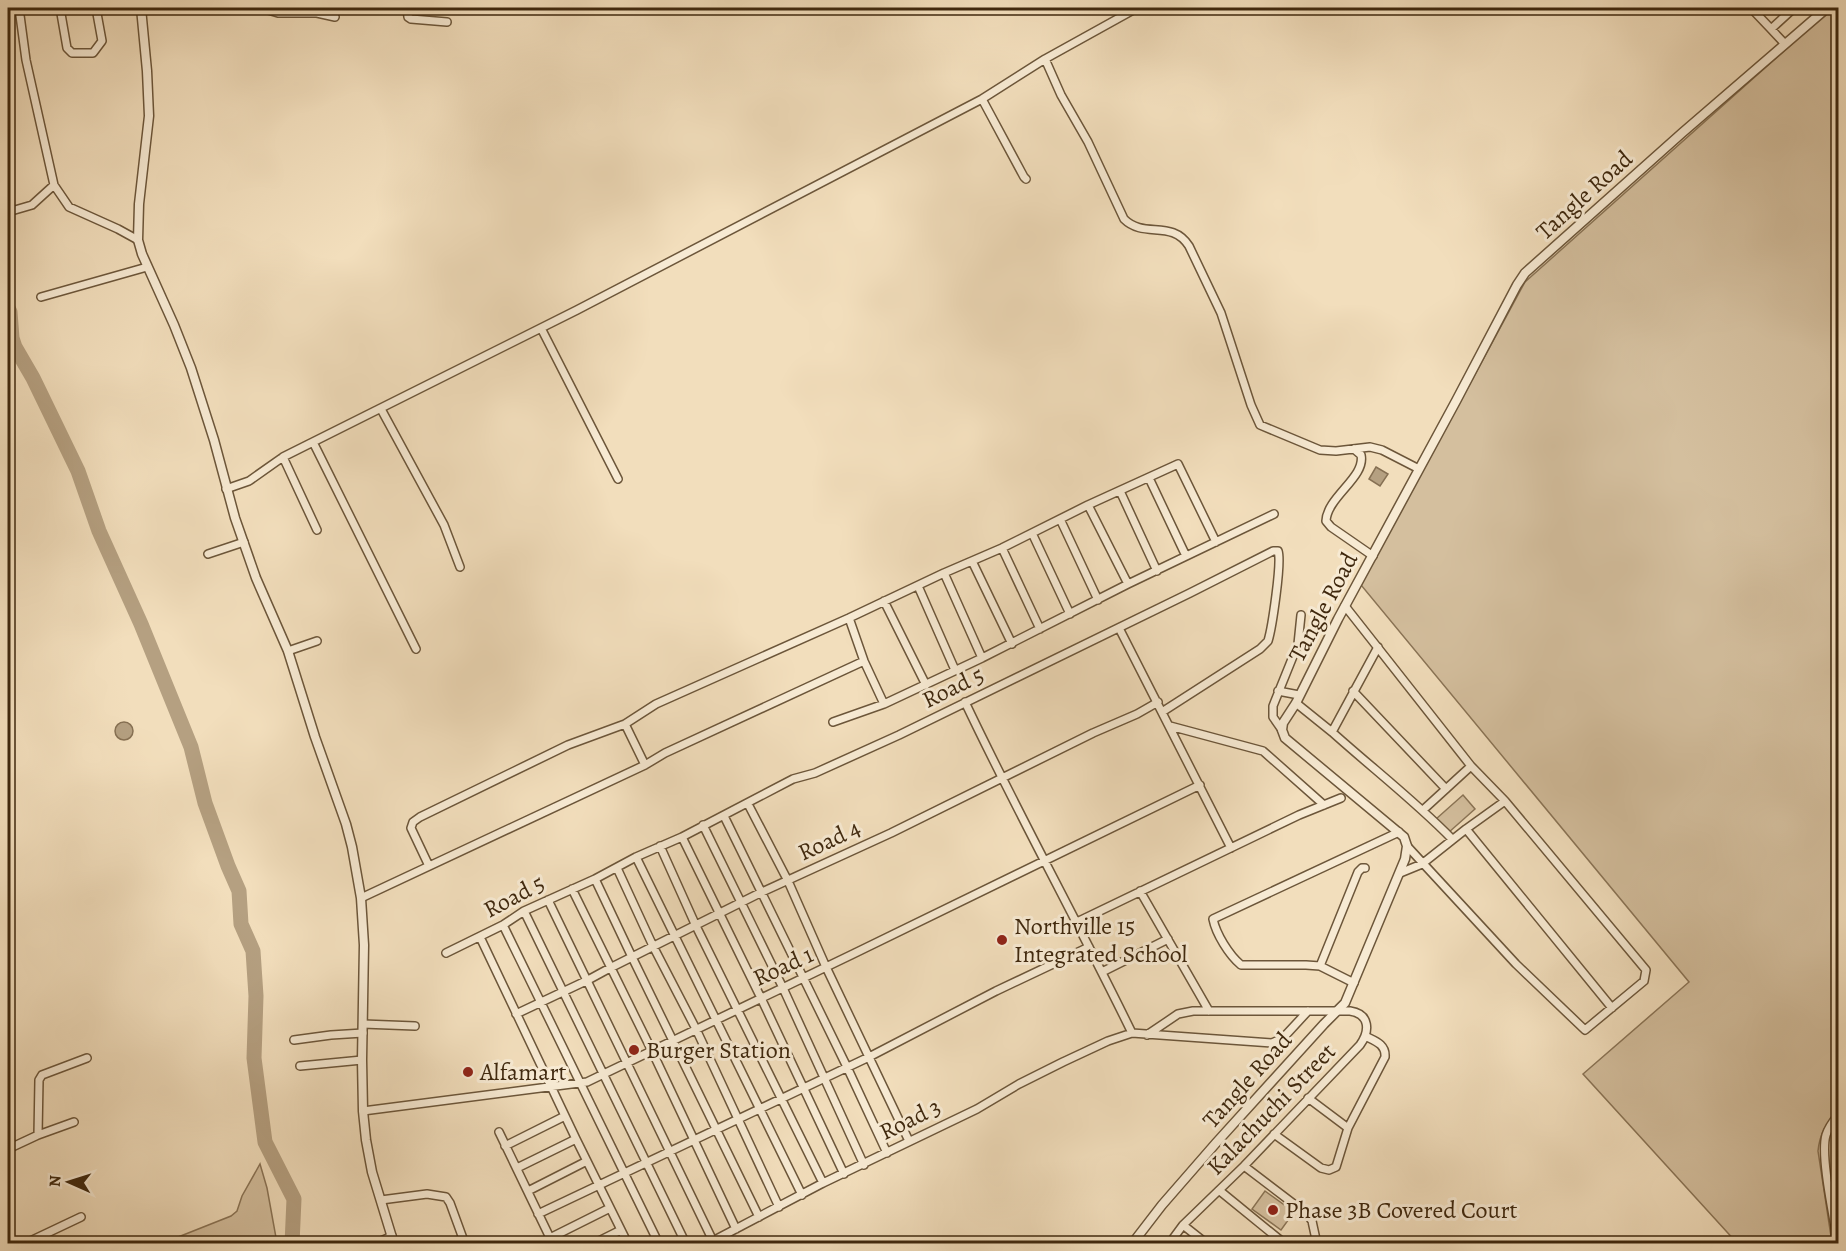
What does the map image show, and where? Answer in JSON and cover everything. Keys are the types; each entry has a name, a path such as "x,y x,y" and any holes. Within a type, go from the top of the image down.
{"street":[{"path":"19,8 26,60 54,185 69,207 118,228 138,240"},
{"path":"60,8 67,48 72,53 93,53 102,41 96,8"},
{"path":"141,8 149,116 139,204 138,240 147,267 191,368 212,431 226,489 256,578 288,651 346,824 357,869 364,945 363,1111 368,1155 393,1240 374,1244"},
{"path":"268,8 278,13 317,10 335,17"},
{"path":"407,8 408,17 411,19 447,21"},
{"path":"529,8 532,10 584,8"},
{"path":"226,489 249,481 283,457 541,328 982,99 1045,59 1137,8"},
{"path":"1752,8 1784,43"},
{"path":"1771,29 1794,8"},
{"name":"Tangle Road","path":"1282,730 1283,723 1298,699 1345,606 1525,273 1784,43 1827,8"},
{"path":"1045,59 1061,95 1088,142 1124,219 1141,229 1176,233 1189,246 1221,313 1258,423 1320,450 1336,451 1370,447 1382,450 1419,469"},
{"path":"982,99 1026,179"},
{"path":"8,200 8,212 32,205 54,185"},
{"path":"41,297 147,267"},
{"path":"541,328 618,479"},
{"path":"381,409 444,525 460,567"},
{"path":"313,442 416,649"},
{"path":"1354,448 1361,455 1361,466 1329,510 1326,521 1328,526 1373,556"},
{"path":"283,457 317,530"},
{"path":"429,866 411,828 413,822 420,817 568,745 625,724 656,704 1002,548 1178,464 1216,542"},
{"path":"1149,478 1186,556"},
{"path":"1120,491 1157,571"},
{"path":"1088,505 1128,584"},
{"path":"833,722 884,704 926,685 1274,514"},
{"path":"1060,519 1098,600"},
{"path":"1032,533 1070,615"},
{"path":"208,554 244,542"},
{"path":"1002,548 1040,629"},
{"name":"Road 5","path":"446,953 480,937 524,911 682,837 793,779 815,773 854,756 1273,551 1280,552 1268,642 1162,712"},
{"path":"972,561 1012,644"},
{"path":"944,573 982,658"},
{"path":"918,586 955,670"},
{"path":"884,601 926,685"},
{"path":"1301,615 1297,648 1278,691 1272,712 1285,738 1399,832 1422,864 1516,964 1581,1028 1588,1029 1644,981 1646,970 1505,801 1471,766 1345,606"},
{"path":"849,618 864,661 884,704"},
{"path":"1119,628 1231,848"},
{"path":"288,651 317,641"},
{"path":"1332,732 1378,647"},
{"path":"361,898 864,661"},
{"path":"1278,691 1298,699 1368,765 1423,810 1452,839"},
{"path":"1353,691 1446,789"},
{"path":"965,702 1001,778 1132,1033 1272,1043 1283,1038 1308,1011"},
{"name":"Road 4","path":"516,1014 762,892 891,833 1158,702"},
{"path":"625,724 645,765"},
{"path":"1170,726 1263,751 1324,805"},
{"path":"1423,810 1471,766"},
{"name":"Road 1","path":"363,1111 587,1082 1200,785"},
{"path":"1077,922 1341,798"},
{"path":"1400,873 1422,864 1505,801"},
{"path":"748,804 788,881 826,967 909,1141"},
{"path":"724,816 887,1153"},
{"path":"703,825 783,988 864,1165"},
{"path":"1466,829 1612,1008"},
{"path":"1354,983 1320,966 1241,965 1234,959 1218,933 1213,918 1399,832"},
{"path":"682,837 844,1174"},
{"path":"660,846 696,926 823,1183"},
{"name":"Tangle Road","path":"1132,1244 1162,1205 1216,1143 1345,1003 1400,873 1407,846"},
{"path":"636,857 802,1195"},
{"path":"617,868 653,946 696,1029 779,1207"},
{"path":"1320,966 1358,872 1365,868"},
{"path":"596,879 759,1216"},
{"path":"572,889 736,1229"},
{"path":"1140,891 1209,1011"},
{"path":"548,900 671,1152 710,1242"},
{"path":"524,911 686,1244"},
{"path":"502,925 659,1244"},
{"path":"480,937 628,1244"},
{"path":"1102,972 1168,939"},
{"path":"538,1214 803,1089 996,991 1089,947"},
{"path":"1147,1035 1178,1014 1192,1011 1336,1012"},
{"name":"Kalachuchi Street","path":"1168,1244 1183,1225 1220,1191 1360,1045 1367,1025 1362,1014 1350,1011 1336,1012"},
{"path":"294,1040 363,1028 415,1026"},
{"name":"Road 3","path":"710,1242 823,1183 977,1109 1063,1062 1108,1041 1132,1033"},
{"path":"1274,1134 1321,1168 1332,1170 1336,1167 1347,1128 1386,1054 1380,1043 1365,1036"},
{"path":"38,1136 39,1080 42,1075 87,1058"},
{"path":"300,1066 362,1060"},
{"path":"1308,1098 1347,1128"},
{"path":"1839,1115 1826,1135 1825,1152 1830,1199 1839,1244"},
{"path":"505,1146 565,1116"},
{"path":"8,1149 74,1122"},
{"path":"499,1132 552,1241 610,1208"},
{"path":"517,1168 576,1139"},
{"path":"528,1191 587,1161"},
{"path":"1244,1166 1307,1214 1317,1244"},
{"path":"1220,1191 1285,1244"},
{"path":"381,1200 427,1194 446,1197 465,1244"},
{"path":"24,1244 81,1216"},
{"path":"1183,1225 1207,1244"},
{"path":"593,1244 621,1230"}],"shaded area":[{"path":"1832,8 1838,8 1838,1111 1824,1129 1818,1151 1832,1243 1737,1243 1583,1074 1689,982 1361,585 1525,282"},
{"path":"1376,467 1388,474 1380,486 1369,479"},
{"path":"124,722 130,725 133,731 130,737 124,740 118,737 115,731 118,725"},
{"path":"1463,795 1475,809 1448,833 1436,819"},
{"path":"260,1164 277,1243 163,1243 231,1216 237,1211 242,1196"},
{"name":"Phase 3B Covered Court","path":"1265,1191 1294,1212 1281,1230 1252,1209"}],"waterway":[{"path":"8,308 15,347 33,378 78,471 99,531 141,624 191,747 205,803 239,891 241,924 253,951 256,996 254,1058 265,1142 294,1199 292,1244"}],"place":[{"name":"Northville 15 Integrated School","path":"1002,940"},
{"name":"Burger Station","path":"634,1050"},
{"name":"Alfamart","path":"468,1072"},
{"name":"Phase 3B Covered Court","path":"1273,1210"}]}
